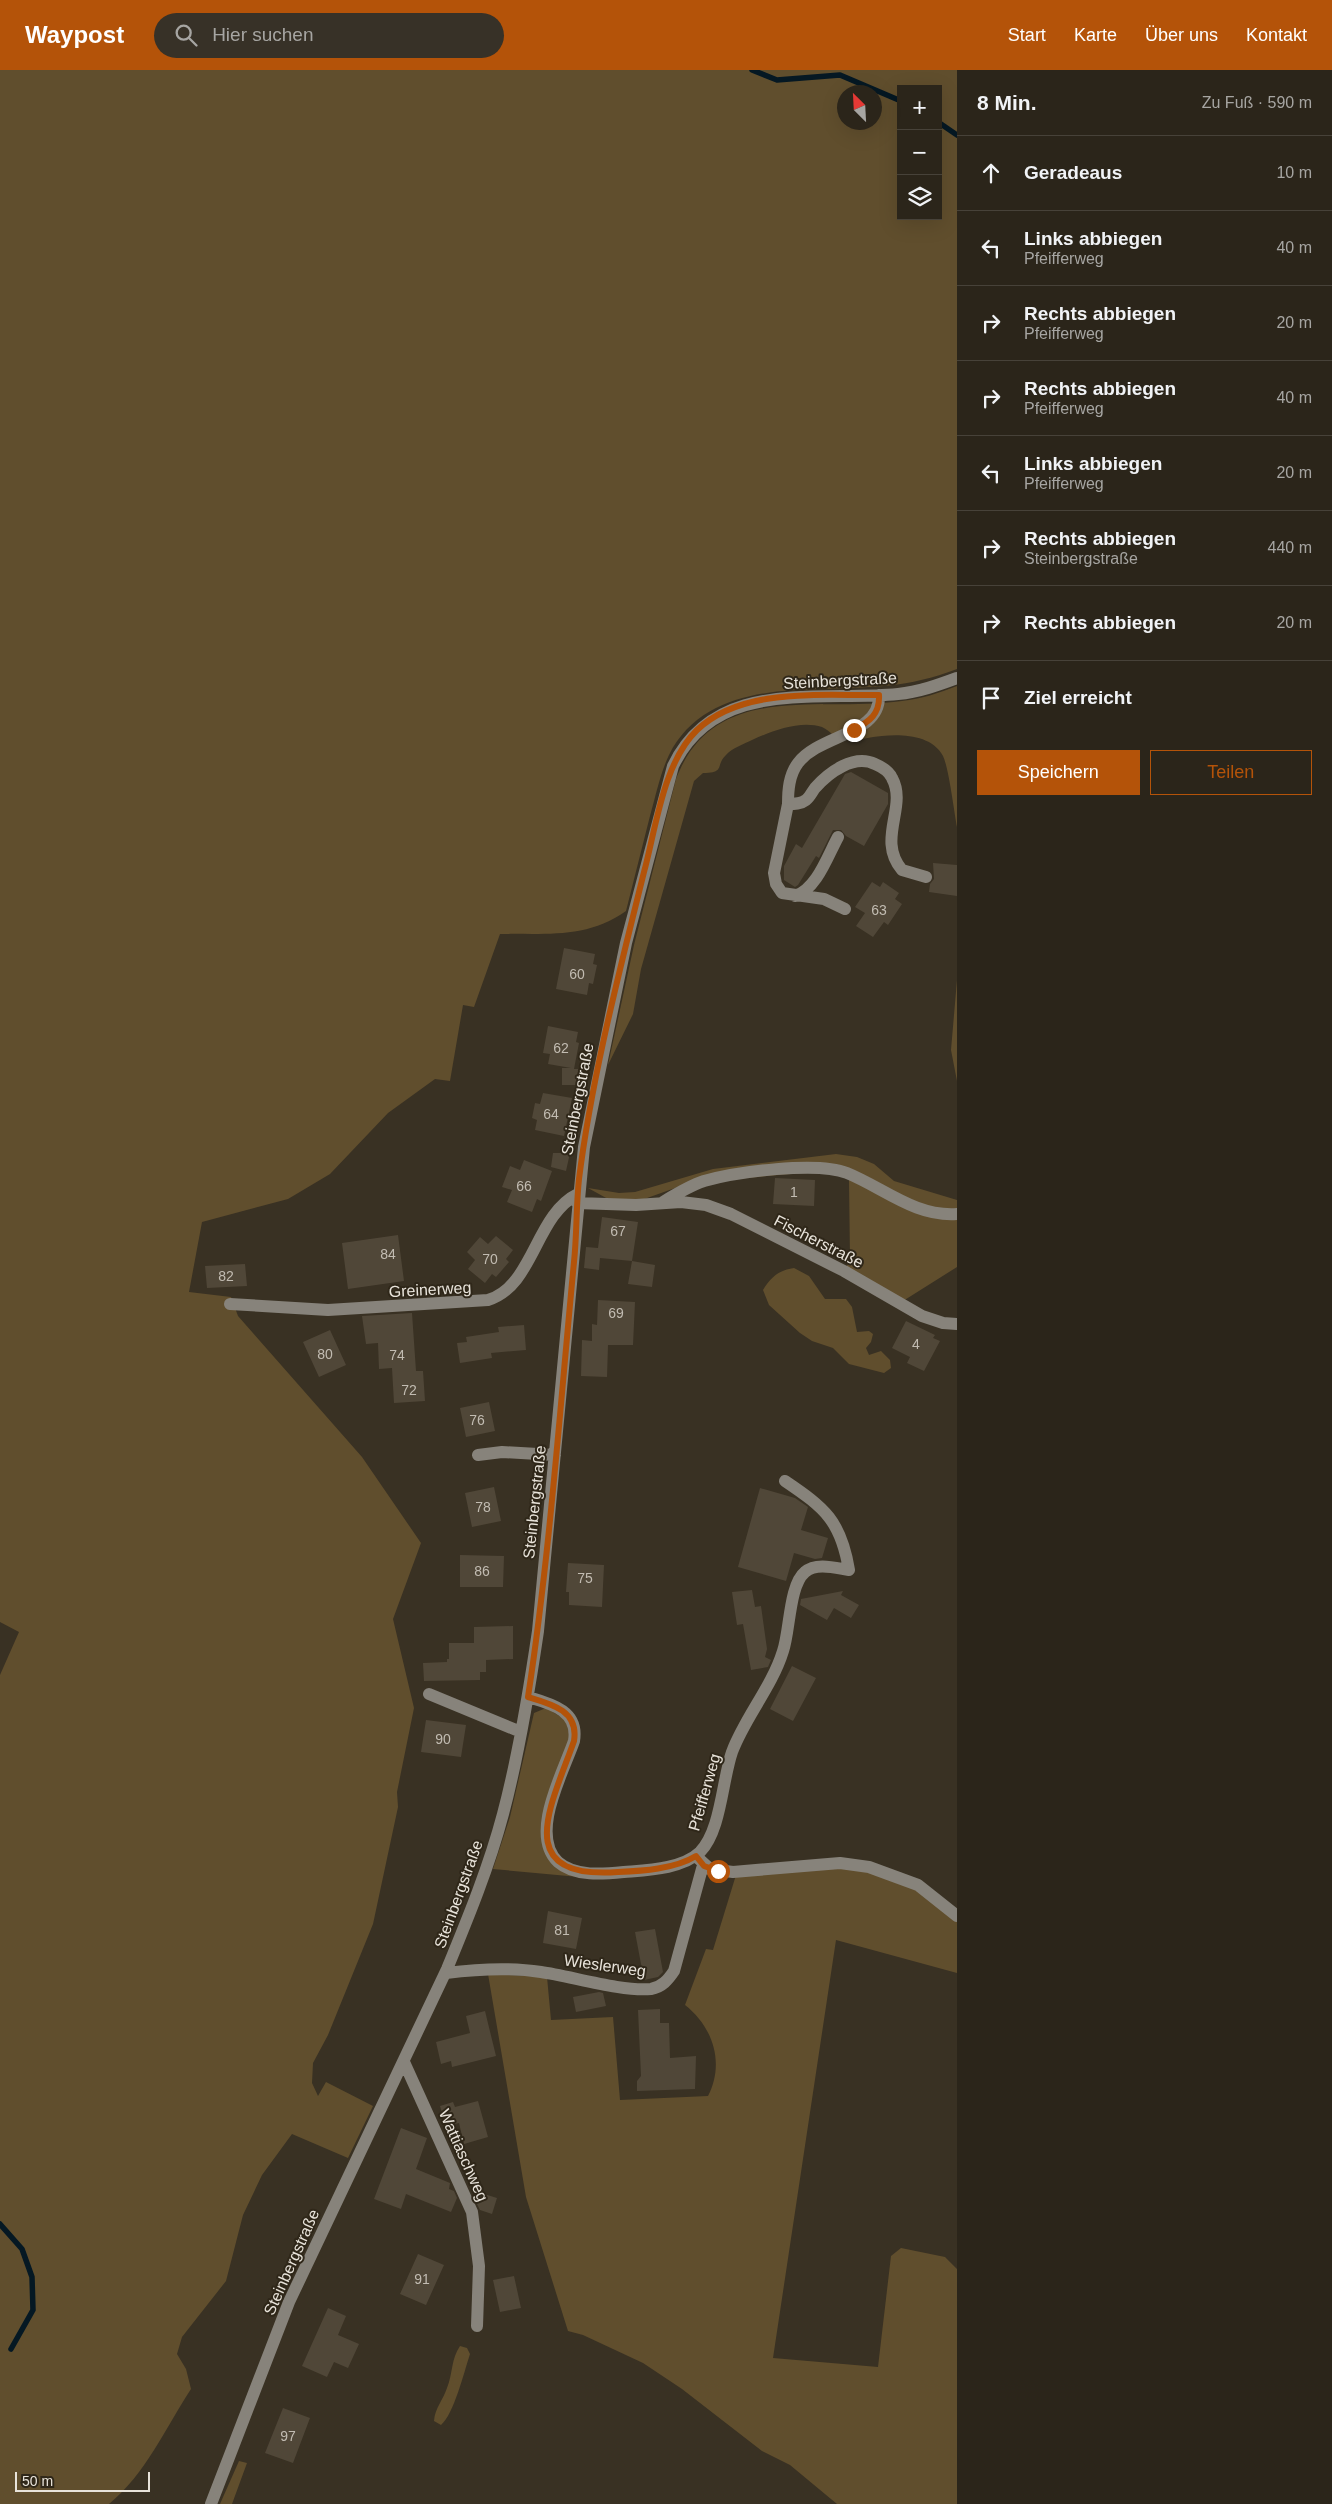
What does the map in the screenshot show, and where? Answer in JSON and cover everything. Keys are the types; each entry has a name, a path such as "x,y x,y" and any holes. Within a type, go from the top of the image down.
{"street":[{"name":"Steinbergstraße","path":"211,2504 289,2302 446,1973 497,1833 521,1732 538,1631 584,1147 626,943 669,777 677,756 698,728 719,715 739,706 790,697 879,695 924,689 957,678"},
{"path":"845,909 824,899 782,893 778,890 774,879 788,804 789,786 797,763 823,743 868,723 879,708 879,695"},
{"path":"788,804 806,800 817,786 836,770 850,763 869,760 882,766 890,774 897,793 890,845 892,854 902,870 926,877"},
{"path":"795,896 801,894 815,879 838,837"},
{"name":"Fischerstraße","path":"661,1204 704,1181 785,1169 819,1167 847,1173 920,1210 957,1214"},
{"name":"Fischerstraße","path":"578,1198 620,1205 693,1202 718,1209 844,1271 922,1316 943,1323 957,1324"},
{"name":"Greinerweg","path":"230,1304 328,1310 488,1300 500,1295 514,1282 554,1214 564,1202 578,1198"},
{"path":"478,1455 502,1452 555,1455"},
{"name":"Pfeifferweg","path":"694,1861 711,1833 736,1742 783,1653 794,1597 800,1578 810,1568 849,1570 843,1540 834,1523 804,1493 785,1481"},
{"path":"429,1694 521,1732"},
{"path":"528,1697 554,1705 563,1710 570,1718 575,1730 574,1741 546,1826 548,1844 557,1861 571,1869 589,1874 640,1870 694,1861 718,1871 733,1872 818,1864 854,1864 889,1873 918,1885 957,1916"},
{"name":"Wieslerweg","path":"446,1973 514,1969 634,1988 657,1987 667,1981 674,1971 694,1861"},
{"name":"Wattiaschweg","path":"404,2062 472,2212 479,2266 477,2326"}],"shaded area":[{"path":"0,70 957,70 957,669 906,683 856,688 798,690 755,695 714,709 697,720 681,736 669,755 663,770 626,911 596,926 566,933 500,934 474,1007 463,1005 450,1081 435,1079 388,1113 330,1174 288,1199 202,1222 189,1292 231,1297 238,1316 362,1457 421,1543 393,1619 414,1708 397,1792 398,1807 373,1924 328,2035 313,2063 312,2083 318,2096 326,2082 373,2106 348,2158 292,2134 262,2175 243,2215 226,2281 182,2337 177,2354 186,2369 191,2389 144,2465 122,2492 109,2504 0,2504 0,1675 19,1632 0,1622"},
{"path":"957,686 957,827 943,756 932,744 916,737 890,735 844,740 822,727 813,725 795,726 768,733 735,748 723,759 715,772 703,773 694,781 641,969 633,1014 608,1065 634,945 676,779 693,747 716,726 743,714 772,707 870,704 902,701 916,699"},
{"path":"957,980 957,1081 951,1050"},
{"path":"836,1154 857,1157 874,1164 894,1181 957,1200 957,1210 921,1206 848,1169 689,1183 636,1202 608,1199 588,1188 619,1193 635,1192 713,1169"},
{"path":"849,1179 957,1219 957,1267 903,1301 846,1268 850,1259"},
{"path":"794,1268 809,1276 825,1299 846,1299 852,1307 857,1332 869,1331 873,1334 871,1342 866,1348 869,1355 881,1351 890,1360 891,1368 884,1373 849,1364 833,1348 812,1341 800,1333 769,1305 763,1290 766,1285 780,1272"},
{"path":"546,1708 566,1720 570,1737 543,1815 541,1835 579,1877 493,1869 510,1817 534,1713"},
{"path":"854,1867 917,1888 957,1921 957,1973 836,1940 773,2358 878,2367 891,2256 901,2248 945,2257 957,2269 957,2504 837,2504 790,2465 762,2451 682,2389 643,2363 583,2335 568,2331 526,2197 488,1974 547,1977 551,2020 613,2017 620,2100 708,2096 716,2071 713,2046 703,2024 685,2005 706,1949 713,1950 736,1875"},
{"path":"460,2346 467,2348 470,2354 450,2412 441,2425 434,2421 435,2416 447,2388 455,2356"},
{"path":"239,2461 247,2463 232,2504 220,2504"}],"building":[{"path":"851,772 888,793 888,804 864,846 846,836 841,830 833,830 819,858 816,856 795,887 784,880 784,866 796,844 802,848 845,774"},
{"path":"933,863 957,865 957,896 929,892 930,884 934,879"},
{"path":"872,882 880,887 883,882 899,893 895,899 902,904 888,925 884,922 873,937 856,926 865,913 855,907"},
{"path":"564,948 595,954 593,964 597,965 593,984 589,983 587,995 556,989"},
{"path":"548,1026 578,1032 576,1042 579,1043 574,1069 580,1069 578,1085 562,1085 562,1068 571,1068 548,1064 550,1054 543,1053"},
{"path":"543,1093 572,1098 564,1136 535,1130 537,1120 532,1118 535,1103 540,1104"},
{"path":"553,1153 570,1153 566,1171 551,1167"},
{"path":"524,1160 552,1171 541,1201 537,1199 532,1212 507,1202 512,1190 502,1187 510,1166 520,1170"},
{"path":"775,1178 815,1180 814,1206 773,1204"},
{"path":"602,1217 638,1222 632,1261 600,1258 599,1270 584,1268 586,1247 598,1248"},
{"path":"398,1235 404,1281 348,1289 342,1243"},
{"path":"496,1236 513,1250 506,1259 509,1262 496,1277 492,1274 485,1283 468,1269 475,1260 467,1252 480,1237 488,1244"},
{"path":"632,1261 655,1265 652,1287 628,1284"},
{"path":"245,1264 247,1286 207,1288 205,1266"},
{"path":"598,1300 635,1302 633,1345 608,1345 607,1377 581,1376 582,1340 592,1341 592,1324 597,1325"},
{"path":"412,1313 416,1371 423,1371 425,1401 394,1403 392,1368 379,1369 378,1343 366,1344 362,1316"},
{"path":"906,1321 935,1335 933,1338 940,1341 924,1371 907,1363 910,1357 892,1348"},
{"path":"524,1325 526,1350 491,1353 492,1358 460,1363 457,1343 467,1342 466,1337 499,1332 498,1327"},
{"path":"330,1330 346,1365 319,1377 303,1342"},
{"path":"489,1402 495,1431 466,1437 460,1408"},
{"path":"494,1487 501,1521 472,1527 465,1493"},
{"path":"760,1488 795,1498 808,1507 801,1530 828,1538 822,1558 815,1559 794,1553 786,1581 738,1567"},
{"path":"460,1555 504,1556 503,1587 460,1587"},
{"path":"568,1563 604,1565 602,1607 569,1605 569,1592 566,1592"},
{"path":"752,1590 755,1607 761,1606 767,1649 765,1657 771,1660 768,1667 751,1670 743,1624 737,1625 732,1592"},
{"path":"843,1591 841,1595 859,1605 851,1618 834,1608 827,1620 800,1605 801,1599"},
{"path":"513,1626 513,1659 486,1660 486,1672 480,1672 480,1680 424,1681 423,1663 447,1662 447,1659 449,1659 449,1643 474,1643 474,1627"},
{"path":"792,1666 816,1678 793,1721 770,1709"},
{"path":"426,1720 466,1725 461,1757 421,1752"},
{"path":"548,1911 582,1918 576,1949 543,1943"},
{"path":"655,1929 663,1972 658,1977 644,1980 635,1932"},
{"path":"599,1992 603,1993 606,2006 576,2012 573,1997"},
{"path":"660,2009 660,2023 669,2023 670,2058 696,2056 695,2089 637,2091 637,2081 641,2076 638,2010"},
{"path":"485,2011 496,2056 452,2067 451,2061 441,2064 436,2042 470,2033 466,2016"},
{"path":"478,2101 488,2137 464,2144 459,2123 446,2126 440,2106 453,2102 455,2107"},
{"path":"401,2128 427,2138 416,2169 450,2183 449,2189 454,2191 457,2198 451,2212 406,2194 401,2209 374,2199"},
{"path":"481,2193 497,2198 492,2214 480,2210 477,2204"},
{"path":"418,2254 444,2265 426,2305 400,2294"},
{"path":"514,2276 521,2308 500,2312 493,2280"},
{"path":"328,2308 346,2316 338,2335 359,2344 348,2368 334,2362 327,2377 302,2366"},
{"path":"283,2408 310,2418 293,2463 265,2453"}],"waterway":[{"path":"752,70 777,80 840,75 897,99"},
{"path":"942,125 957,135"},
{"path":"0,2224 22,2249 32,2277 33,2310 11,2349"}],"route":[{"path":"718,1871 704,1866 696,1856 665,1866 589,1874 563,1866 551,1853 548,1844 546,1834 548,1816 574,1741 575,1730 570,1718 563,1710 554,1705 528,1697 538,1631 575,1252 579,1184 595,1088 626,943 669,777 677,756 698,728 719,715 739,706 753,702 790,697 879,695 879,708 875,716 868,723 854,730"}]}
